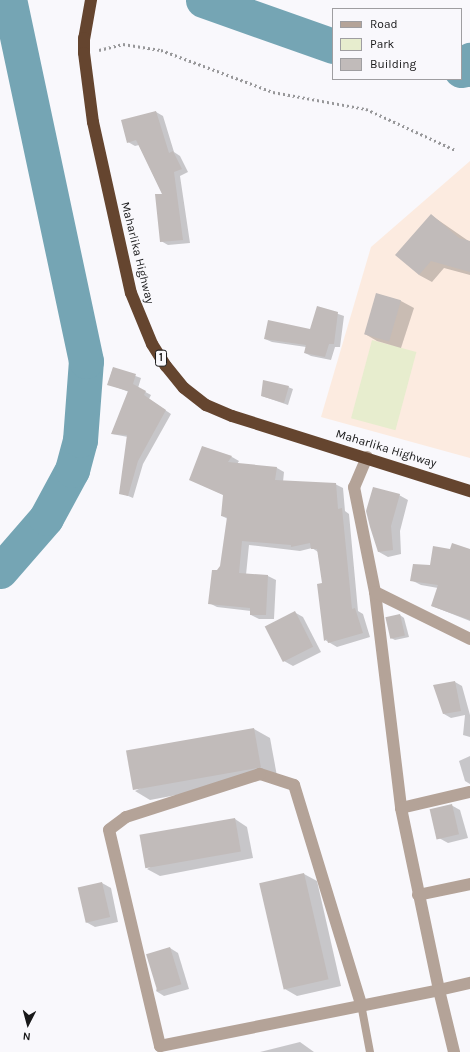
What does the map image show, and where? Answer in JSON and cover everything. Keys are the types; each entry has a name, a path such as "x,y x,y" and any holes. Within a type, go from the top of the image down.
{"highway":[{"name":"Maharlika Highway","path":"91,0 86,26 84,53 92,122 131,293 152,344 166,366 184,388 206,405 269,429 367,457 470,491"}],"street":[{"path":"367,457 354,487 375,592 401,808 418,895 454,1052"},
{"path":"375,592 470,639"},
{"path":"362,1004 294,786 260,774 126,817 109,830 160,1046 470,983"},
{"path":"401,808 470,792"},
{"path":"418,895 470,884"}],"lane":[{"path":"362,1004 370,1052"}],"path":[{"path":"84,53 123,44 161,50 273,92 366,109 455,150"}],"shaded area":[{"path":"470,161 470,458 321,417 371,247"}],"green space":[{"path":"372,340 416,352 395,430 351,418"}],"building":[{"path":"156,111 169,153 173,151 182,169 174,172 183,240 160,242 155,194 162,194 136,140 127,143 121,120"},
{"path":"431,214 459,238 470,241 470,272 431,261 419,275 395,255"},
{"path":"376,293 401,300 389,342 364,334"},
{"path":"317,306 338,312 334,344 329,344 325,357 304,353 306,345 264,339 268,320 310,329"},
{"path":"113,367 136,374 133,384 146,391 144,395 166,410 138,461 128,496 119,494 127,435 111,434 128,391 107,385"},
{"path":"263,380 289,386 284,403 261,396"},
{"path":"202,446 232,456 228,462 277,467 275,480 336,483 338,509 342,508 352,609 355,608 363,633 328,643 327,639 324,641 317,584 322,583 317,549 311,549 310,543 291,547 291,545 242,541 239,573 268,575 266,615 250,615 250,608 208,604 212,570 217,570 220,566 227,517 221,516 223,495 189,480"},
{"path":"373,487 400,494 391,526 393,550 378,552 370,527 366,511"},
{"path":"452,543 470,549 470,620 431,606 438,585 410,581 413,564 430,565 433,546 450,549"},
{"path":"295,611 313,647 283,662 265,626"},
{"path":"400,614 405,635 390,639 385,617"},
{"path":"455,681 461,711 443,714 433,685"},
{"path":"254,728 261,767 133,790 126,751"},
{"path":"452,804 459,834 437,839 430,809"},
{"path":"235,818 241,851 145,868 139,835"},
{"path":"304,873 329,979 284,990 259,883"},
{"path":"102,882 110,917 86,923 78,888"},
{"path":"170,947 181,984 157,992 146,954"}],"waterway":[{"path":"0,571 46,518 72,470 80,440 86,361 9,0"},
{"path":"203,0 332,46"},
{"path":"462,70 466,69 470,60"}]}
